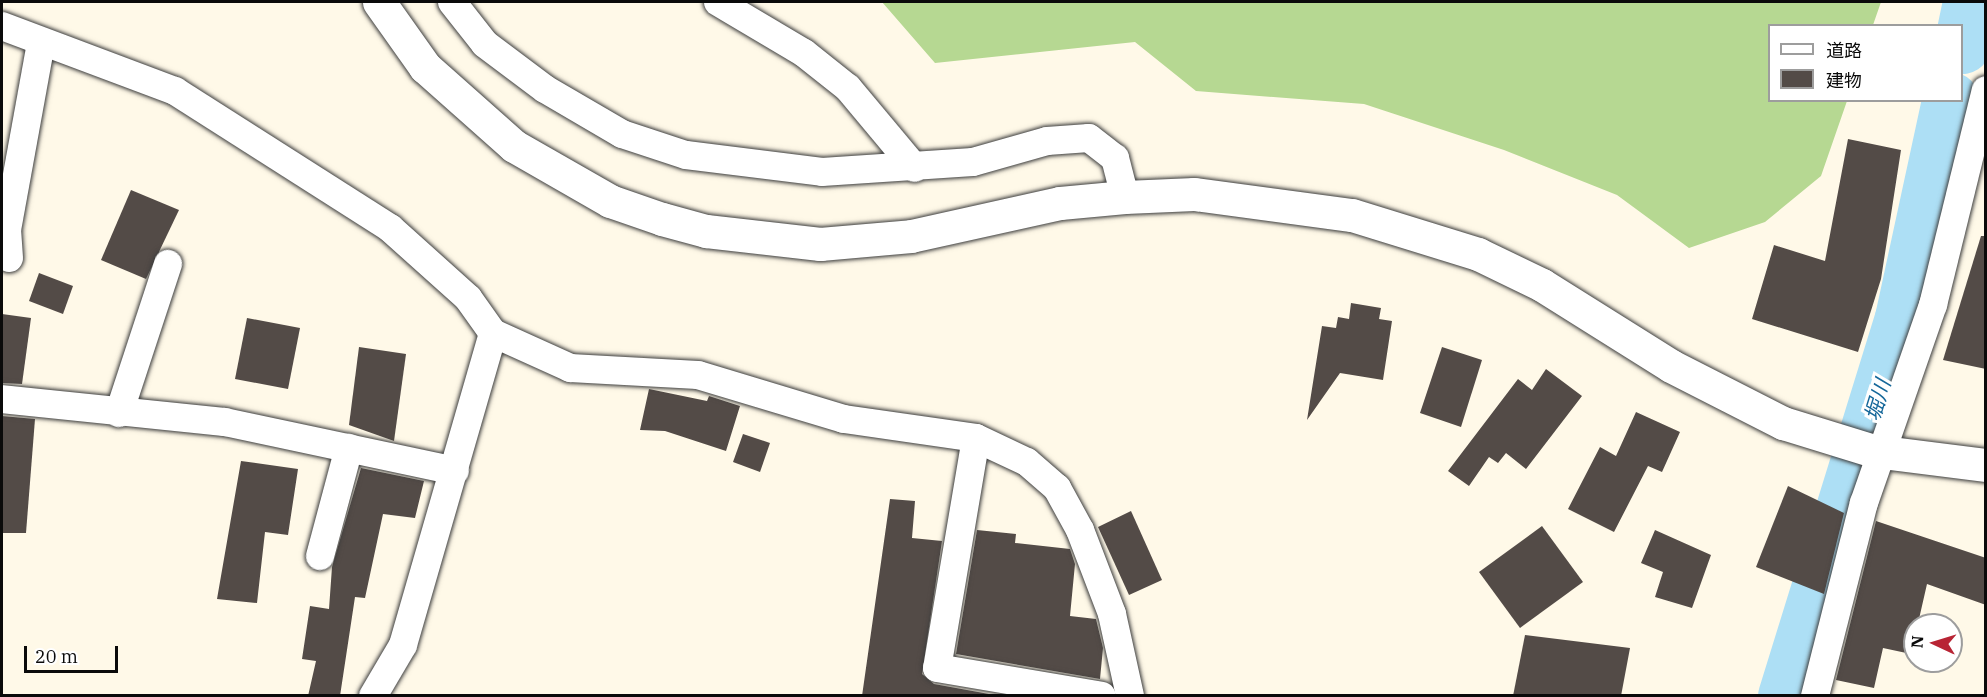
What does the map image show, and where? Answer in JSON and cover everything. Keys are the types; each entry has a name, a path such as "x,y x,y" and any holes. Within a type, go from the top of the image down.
{"street":[{"path":"379,2 425,67 514,146 610,201 706,231 820,244 855,242 1060,203 1194,194 1270,200 1413,232 1542,285 1726,397 1868,449 1986,465"},
{"path":"452,2 485,44 545,89 622,135 686,155 746,166 822,172 915,168 1089,138 1115,158 1125,197"},
{"path":"718,2 804,53 848,88 915,168"},
{"path":"2,26 175,91 301,168 390,228 468,298 492,333 570,368 698,375 844,419 976,438 1027,462 1057,488 1080,530 1112,614 1130,696"},
{"path":"9,258 7,230 41,42"},
{"path":"1815,696 1864,503 1868,449 1933,305 1986,90"},
{"path":"119,413 168,264"},
{"path":"373,696 403,645 455,471 492,333"},
{"path":"2,399 119,413 225,422 455,471"},
{"path":"976,438 937,668 1102,696"},
{"path":"320,556 349,448"}],"green space":[{"path":"882,2 1881,2 1873,24 1768,24 1768,102 1847,102 1821,176 1765,222 1689,248 1617,195 1504,150 1364,104 1196,91 1135,42 935,63"}],"building":[{"path":"1848,139 1901,150 1881,279 1858,352 1752,319 1774,245 1825,261"},
{"path":"131,190 179,210 146,279 101,260"},
{"path":"1981,236 1986,236 1986,369 1943,360"},
{"path":"39,273 73,286 63,314 29,301"},
{"path":"1351,303 1381,308 1379,319 1392,321 1383,380 1340,373 1307,420 1322,326 1336,328 1338,317 1349,319"},
{"path":"2,314 31,318 22,384 2,383"},
{"path":"247,318 300,328 288,389 235,379"},
{"path":"359,347 406,354 394,441 349,425"},
{"path":"1442,347 1482,360 1461,427 1420,413"},
{"path":"1546,369 1582,396 1526,469 1506,453 1498,463 1489,457 1469,486 1448,471 1518,379 1532,390"},
{"path":"649,389 707,401 709,396 740,406 726,451 665,431 640,430"},
{"path":"1636,412 1680,432 1662,472 1648,466 1614,532 1568,509 1600,447 1616,456"},
{"path":"2,416 35,419 26,533 2,533"},
{"path":"743,434 770,443 760,472 733,462"},
{"path":"241,461 298,469 288,535 265,532 257,603 217,599"},
{"path":"361,468 424,481 415,518 383,514 365,598 355,597 340,696 308,696 316,661 302,659 310,606 329,609 332,567"},
{"path":"1788,486 1844,513 1824,594 1756,567"},
{"path":"890,499 915,501 912,538 942,541 922,674 934,684 1000,696 862,696"},
{"path":"1131,511 1162,580 1129,595 1098,527"},
{"path":"1876,521 1986,558 1986,605 1927,584 1920,613 1903,613 1903,652 1883,648 1874,688 1836,680"},
{"path":"1542,526 1583,582 1520,628 1479,572"},
{"path":"977,530 1016,534 1015,543 1070,549 1075,564 1070,616 1096,619 1103,648 1100,679 956,654"},
{"path":"1655,530 1711,555 1692,608 1655,597 1663,572 1641,563"},
{"path":"1525,635 1630,648 1621,696 1513,696"}],"waterway":[{"name":"堀川","path":"1963,40 1971,2"},
{"name":"堀川","path":"1786,696 1903,318 1950,102"}]}
